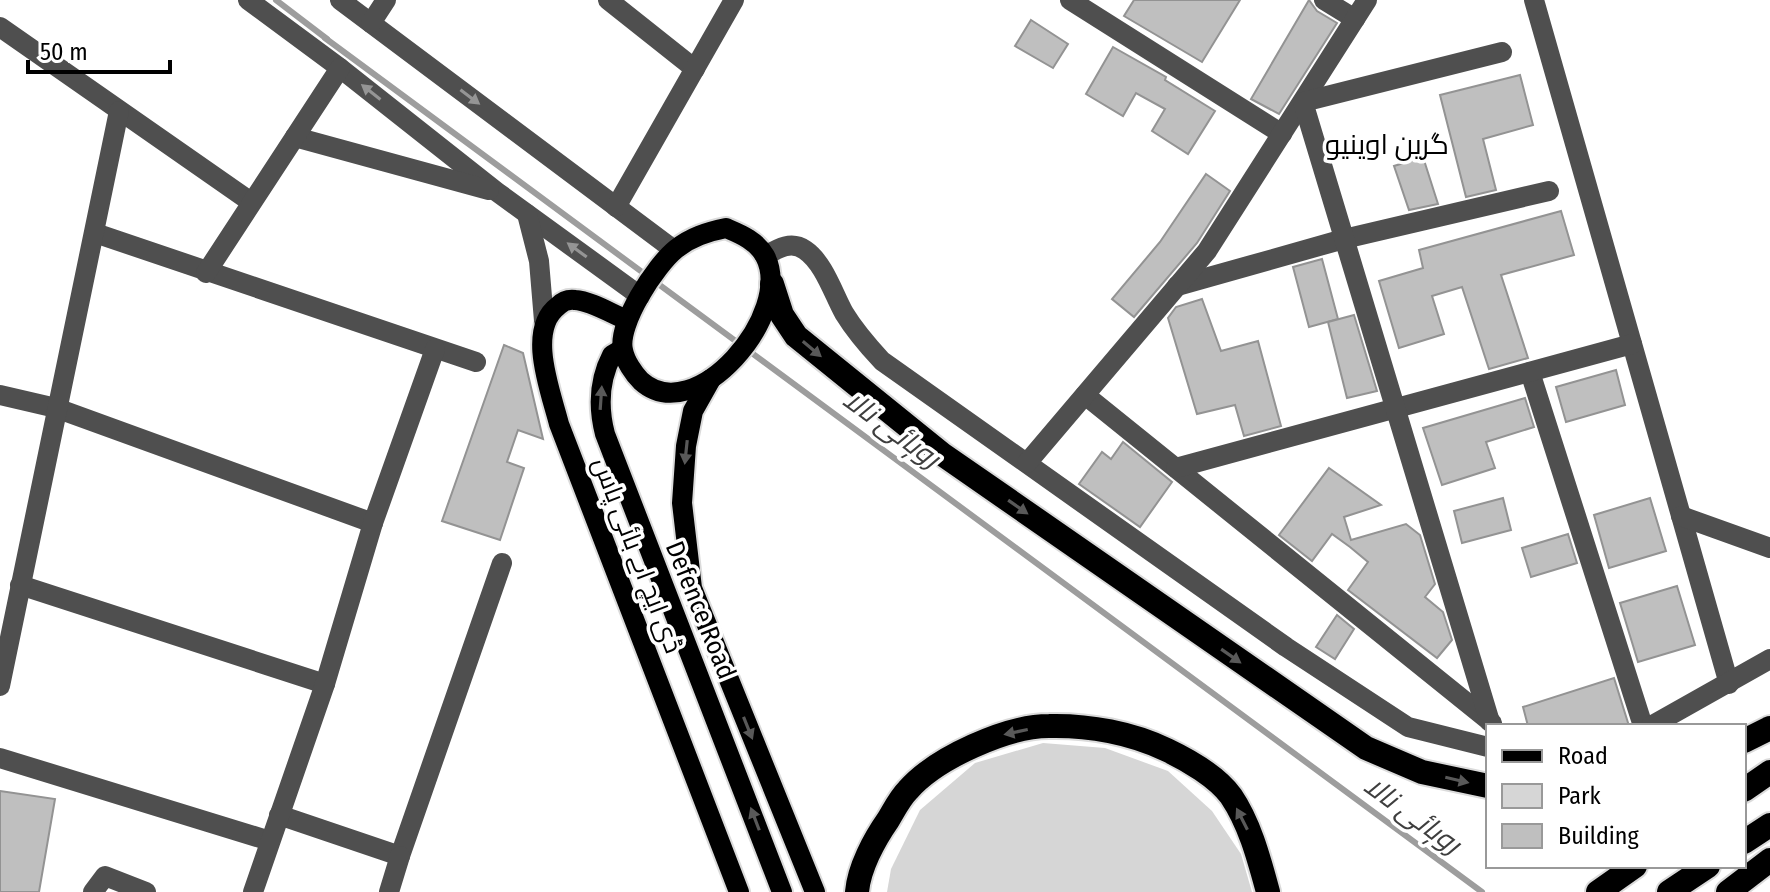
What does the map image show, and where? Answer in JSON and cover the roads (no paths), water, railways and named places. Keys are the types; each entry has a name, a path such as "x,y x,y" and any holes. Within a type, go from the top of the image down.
{"highway":[{"path":"772,284 782,315 796,336 942,454 1366,748 1422,772 1486,786"},
{"path":"857,892 858,882 879,834 908,790 947,758 1000,736 1047,726 1105,731 1145,739 1190,761 1230,795 1254,843 1268,892"},
{"path":"1746,740 1770,728"},
{"path":"1746,789 1770,772"},
{"path":"1746,841 1770,825"},
{"path":"1728,892 1770,860"},
{"path":"1598,892 1632,868"},
{"path":"1669,892 1705,868"}],"main road":[{"path":"726,228 750,239 765,256 772,284 768,307 738,354 711,379 688,391 663,392 647,386 634,374 622,349 627,320 640,296 674,250 700,234 726,228"},
{"path":"544,321 554,308 566,300 577,299 627,320"},
{"name":"ڈی ایچ اے بائی پاس","path":"544,321 545,366 559,424 739,892"},
{"name":"Defence Road","path":"622,349 612,355 601,389 600,414 605,434 782,892"},
{"name":"Defence Road","path":"711,379 693,411 686,446 682,503 692,588 815,892"}],"street":[{"path":"248,0 497,192 640,296"},
{"path":"340,0 674,250"},
{"path":"371,23 386,0"},
{"path":"608,0 695,69"},
{"path":"616,207 734,0"},
{"path":"1070,0 1282,134"},
{"path":"1324,0 1355,19"},
{"path":"1027,463 1207,251 1367,0"},
{"path":"1534,0 1729,684"},
{"path":"0,27 251,202"},
{"path":"1303,102 1502,52"},
{"path":"206,273 340,68"},
{"path":"1303,102 1492,724"},
{"path":"0,686 119,111"},
{"path":"295,137 497,192"},
{"path":"1177,286 1344,239 1549,191"},
{"path":"527,214 539,261 544,321"},
{"path":"95,233 476,362"},
{"path":"765,256 784,246 805,249 817,263 845,315 882,361 1286,647 1408,727 1486,746"},
{"path":"1176,468 1632,344"},
{"path":"253,892 325,684 373,523 435,349"},
{"path":"1530,372 1642,724"},
{"path":"0,395 56,408 373,523"},
{"path":"1085,395 1492,724"},
{"path":"1681,516 1770,548"},
{"path":"389,892 502,563"},
{"path":"20,585 325,684"},
{"path":"1655,724 1770,659"},
{"path":"0,758 270,841"},
{"path":"279,815 400,856"},
{"path":"93,892 105,876 146,892"}],"waterway":[{"name":"روہائی نالا","path":"276,0 327,39"},
{"name":"روہائی نالا","path":"325,38 1482,892"}],"district":[{"name":"گرین اوینیو","path":"1387,144"}]}
